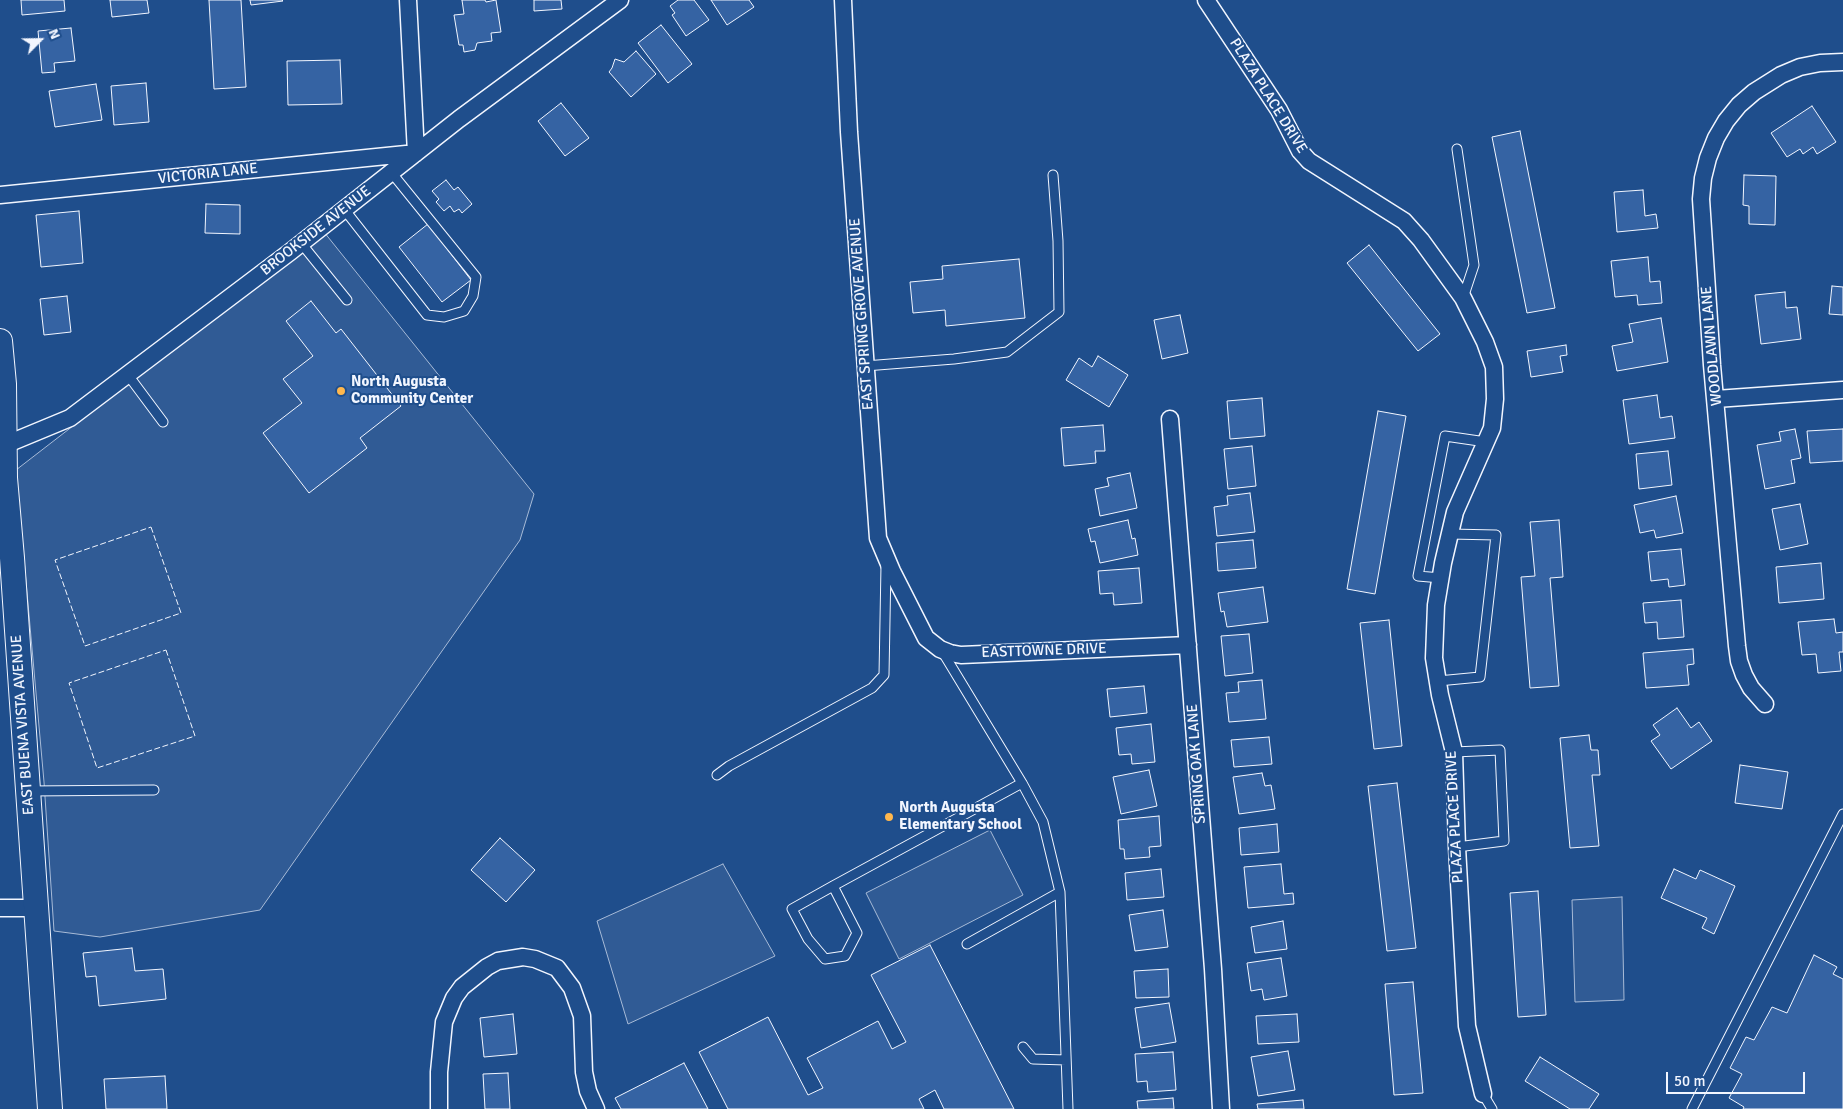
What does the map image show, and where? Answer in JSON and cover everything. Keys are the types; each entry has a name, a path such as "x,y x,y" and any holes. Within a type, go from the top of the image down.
{"main road":[{"name":"EAST BUENA VISTA AVENUE","path":"0,341 4,384 2,447 11,610 28,791 50,1109"}],"street":[{"path":"408,0 416,153"},
{"name":"BROOKSIDE AVENUE","path":"2,447 70,418 301,243 459,119 620,0"},
{"name":"EAST SPRING GROVE AVENUE","path":"843,0 849,132 878,538 926,638 940,649"},
{"name":"PLAZA PLACE DRIVE","path":"1206,0 1279,110 1300,151 1308,161 1404,222 1421,240 1463,298 1485,342 1494,367 1495,399 1492,428 1455,512 1436,605 1434,658 1454,752 1467,1026 1483,1094"},
{"name":"WOODLAWN LANE","path":"1765,704 1751,688 1739,661 1701,199 1703,178 1716,138 1726,121 1739,105 1759,88 1781,75 1800,67 1820,63 1843,62"},
{"name":"VICTORIA LANE","path":"0,195 416,153"},
{"path":"1716,399 1843,390"},
{"name":"SPRING OAK LANE","path":"1170,419 1213,969 1221,1109"},
{"name":"EASTTOWNE DRIVE","path":"940,649 961,655 1188,645"},
{"path":"0,908 36,908"},
{"path":"439,1109 439,1072 444,1022 454,998 462,988 487,967 498,961 523,957 541,961 557,968 572,988 582,1016 584,1072 588,1091 596,1109"}],"lane":[{"path":"1457,149 1474,265 1463,298"},
{"path":"344,209 427,315 444,317 464,310 473,296 476,277 391,172"},
{"path":"865,366 954,359 1007,352 1060,312 1058,241 1053,175"},
{"path":"301,243 347,300"},
{"path":"128,375 163,422"},
{"path":"1440,578 1418,576 1445,436 1486,442"},
{"path":"1438,681 1480,677 1496,535 1450,534"},
{"path":"717,775 728,766 872,688 884,675 886,555"},
{"path":"940,649 1022,783 1043,822 1060,892 1068,1109"},
{"path":"1454,752 1500,750 1504,841 1457,846"},
{"path":"833,886 857,932 845,956 825,959 808,939 792,909 833,886 1022,783"},
{"path":"28,791 154,790"},
{"path":"1692,1109 1843,814"},
{"path":"967,944 1060,892"},
{"path":"1024,1047 1033,1059 1066,1060"},
{"path":"1483,1094 1492,1109"}],"shaded area":[{"path":"324,232 534,494 520,540 260,910 100,937 54,931 44,782 16,470"},
{"path":"990,830 1023,895 899,959 866,893"},
{"path":"723,864 775,956 628,1024 597,921"},
{"path":"1622,897 1624,1000 1575,1002 1572,900"}],"building":[{"path":"21,0 64,0 65,11 22,15"},
{"path":"110,0 147,0 149,13 112,17"},
{"path":"209,0 241,0 246,87 214,89"},
{"path":"250,0 282,0 283,1 251,5"},
{"path":"462,0 485,0 486,2 496,0 501,32 491,33 492,41 477,43 475,50 464,52 463,45 459,45 454,15 464,14"},
{"path":"534,0 561,0 562,9 534,11"},
{"path":"678,0 694,0 709,20 686,36 672,15 675,13 670,6"},
{"path":"711,0 749,0 754,7 727,25"},
{"path":"661,25 692,64 668,83 638,43"},
{"path":"71,28 75,61 54,63 55,72 42,73 38,31"},
{"path":"636,51 656,74 631,97 609,72 615,59 624,62"},
{"path":"340,60 342,104 288,105 287,61"},
{"path":"146,83 149,122 114,125 111,86"},
{"path":"96,84 102,120 55,127 49,91"},
{"path":"561,103 589,138 565,156 538,121"},
{"path":"1812,106 1836,142 1817,154 1813,147 1803,154 1800,149 1787,157 1771,133"},
{"path":"1520,131 1555,308 1527,313 1492,137"},
{"path":"1744,175 1776,176 1775,225 1749,224 1749,206 1743,205"},
{"path":"446,180 454,190 458,187 472,204 462,213 459,209 454,212 450,206 444,211 436,202 439,199 432,191"},
{"path":"1643,190 1645,216 1656,214 1658,228 1617,232 1614,192"},
{"path":"206,204 240,205 240,234 205,233"},
{"path":"79,211 83,263 41,267 36,215"},
{"path":"428,224 471,280 442,302 399,247"},
{"path":"1369,245 1440,334 1418,351 1347,263"},
{"path":"1648,257 1650,282 1660,281 1662,303 1638,305 1637,295 1615,297 1611,261"},
{"path":"1019,259 1025,318 946,326 945,310 913,313 910,282 943,279 942,266"},
{"path":"1832,286 1843,287 1843,315 1829,314"},
{"path":"1785,292 1786,308 1797,307 1801,339 1761,344 1755,295"},
{"path":"67,296 71,332 44,335 40,299"},
{"name":"North Augusta Community Center","path":"311,301 336,333 341,329 401,406 360,438 367,448 309,493 263,433 302,403 283,379 313,356 286,321"},
{"path":"1180,315 1188,353 1162,359 1154,320"},
{"path":"1661,318 1668,362 1617,371 1612,346 1633,342 1629,324"},
{"path":"1566,345 1567,355 1560,356 1563,372 1531,377 1527,351"},
{"path":"1098,356 1128,375 1109,407 1066,380 1079,358 1092,367"},
{"path":"1657,395 1660,418 1672,416 1675,438 1629,444 1623,400"},
{"path":"1262,398 1265,436 1230,439 1227,401"},
{"path":"1378,411 1406,416 1375,594 1347,589"},
{"path":"1103,425 1105,451 1095,451 1096,463 1064,466 1061,428"},
{"path":"1795,429 1801,458 1791,460 1795,483 1765,489 1757,445 1781,441 1779,432"},
{"path":"1843,429 1843,461 1810,463 1807,431"},
{"path":"1252,446 1256,486 1228,489 1224,449"},
{"path":"1668,451 1672,485 1639,489 1636,454"},
{"path":"1130,473 1137,508 1100,516 1095,489 1109,486 1107,478"},
{"path":"1250,493 1255,532 1217,536 1214,507 1228,505 1227,496"},
{"path":"1676,496 1683,533 1656,538 1654,530 1640,533 1634,505"},
{"path":"1800,504 1808,544 1780,550 1772,509"},
{"path":"1128,520 1132,539 1135,538 1138,555 1100,563 1095,541 1091,542 1088,529"},
{"path":"1559,520 1563,577 1550,578 1559,686 1530,688 1521,577 1535,576 1530,522"},
{"path":"1253,540 1256,568 1218,571 1216,543"},
{"path":"1681,549 1685,585 1669,587 1668,579 1651,581 1648,552"},
{"path":"1821,563 1824,599 1779,603 1776,567"},
{"path":"1139,568 1142,603 1114,605 1113,593 1100,594 1098,571"},
{"path":"1263,587 1268,622 1227,627 1224,611 1221,612 1218,593"},
{"path":"1681,600 1684,637 1658,639 1657,622 1645,623 1643,603"},
{"path":"1834,619 1836,633 1843,632 1843,652 1839,652 1841,671 1818,673 1816,654 1802,655 1798,622"},
{"path":"1389,620 1402,746 1374,749 1360,623"},
{"path":"1249,634 1253,673 1225,676 1221,636"},
{"path":"1693,649 1694,664 1687,665 1689,685 1646,688 1643,653"},
{"path":"1262,680 1266,719 1229,722 1226,693 1239,692 1238,682"},
{"path":"1144,686 1147,713 1110,717 1107,689"},
{"path":"1677,708 1691,728 1699,722 1712,741 1671,769 1651,741 1660,735 1653,725"},
{"path":"1151,724 1155,762 1132,764 1131,754 1119,755 1116,728"},
{"path":"1589,735 1591,750 1598,750 1600,775 1592,775 1599,846 1570,848 1560,738"},
{"path":"1269,737 1272,764 1234,767 1231,740"},
{"path":"1740,765 1788,772 1782,809 1735,803"},
{"path":"1149,770 1157,806 1121,814 1113,777"},
{"path":"1262,773 1265,786 1271,785 1275,809 1239,814 1233,777"},
{"path":"1397,783 1416,948 1387,951 1368,786"},
{"path":"1159,816 1161,846 1149,847 1150,857 1125,859 1124,849 1120,849 1118,820"},
{"path":"1277,824 1279,852 1241,855 1239,828"},
{"path":"500,838 535,870 506,902 471,870"},
{"path":"1281,864 1284,894 1293,893 1294,904 1248,908 1244,867"},
{"path":"1161,869 1164,897 1127,900 1125,873"},
{"path":"1674,869 1696,879 1700,870 1735,886 1714,934 1702,928 1707,918 1661,898"},
{"path":"1538,891 1546,1015 1518,1017 1510,893"},
{"path":"1163,910 1168,947 1135,951 1129,915"},
{"path":"1283,921 1287,949 1255,953 1251,927"},
{"path":"930,945 1014,1109 944,1109 935,1090 919,1099 924,1109 728,1109 699,1052 768,1017 808,1095 823,1088 807,1058 878,1021 892,1049 906,1042 871,975"},
{"path":"132,948 135,971 163,969 166,999 99,1006 96,976 86,977 83,953"},
{"path":"1814,955 1837,967 1833,974 1843,979 1843,1109 1743,1109 1744,1107 1729,1098 1742,1074 1730,1068 1746,1037 1754,1040 1772,1007 1787,1013"},
{"path":"1281,958 1287,996 1264,1000 1262,989 1251,991 1247,963"},
{"path":"1168,969 1169,997 1136,998 1134,971"},
{"path":"1413,982 1423,1093 1394,1095 1385,984"},
{"path":"1169,1003 1176,1042 1141,1048 1135,1008"},
{"path":"513,1014 517,1054 484,1057 480,1018"},
{"path":"1297,1014 1299,1042 1258,1044 1256,1016"},
{"path":"1288,1051 1295,1090 1258,1096 1251,1057"},
{"path":"1173,1052 1176,1090 1148,1092 1147,1081 1137,1082 1135,1054"},
{"path":"1540,1057 1599,1094 1589,1109 1570,1109 1525,1081"},
{"path":"684,1063 708,1109 621,1109 615,1098"},
{"path":"508,1073 510,1109 485,1109 483,1074"},
{"path":"165,1076 167,1109 106,1109 104,1079"},
{"path":"1173,1098 1174,1109 1138,1109 1137,1101"},
{"path":"1303,1100 1304,1109 1258,1109 1257,1104"}],"fence":[{"path":"151,527 181,613 85,646 55,560 151,527"},
{"path":"166,650 195,736 97,768 69,683 166,650"}],"place":[{"name":"North Augusta Community Center","path":"341,391"},
{"name":"North Augusta Elementary School","path":"889,817"}]}
